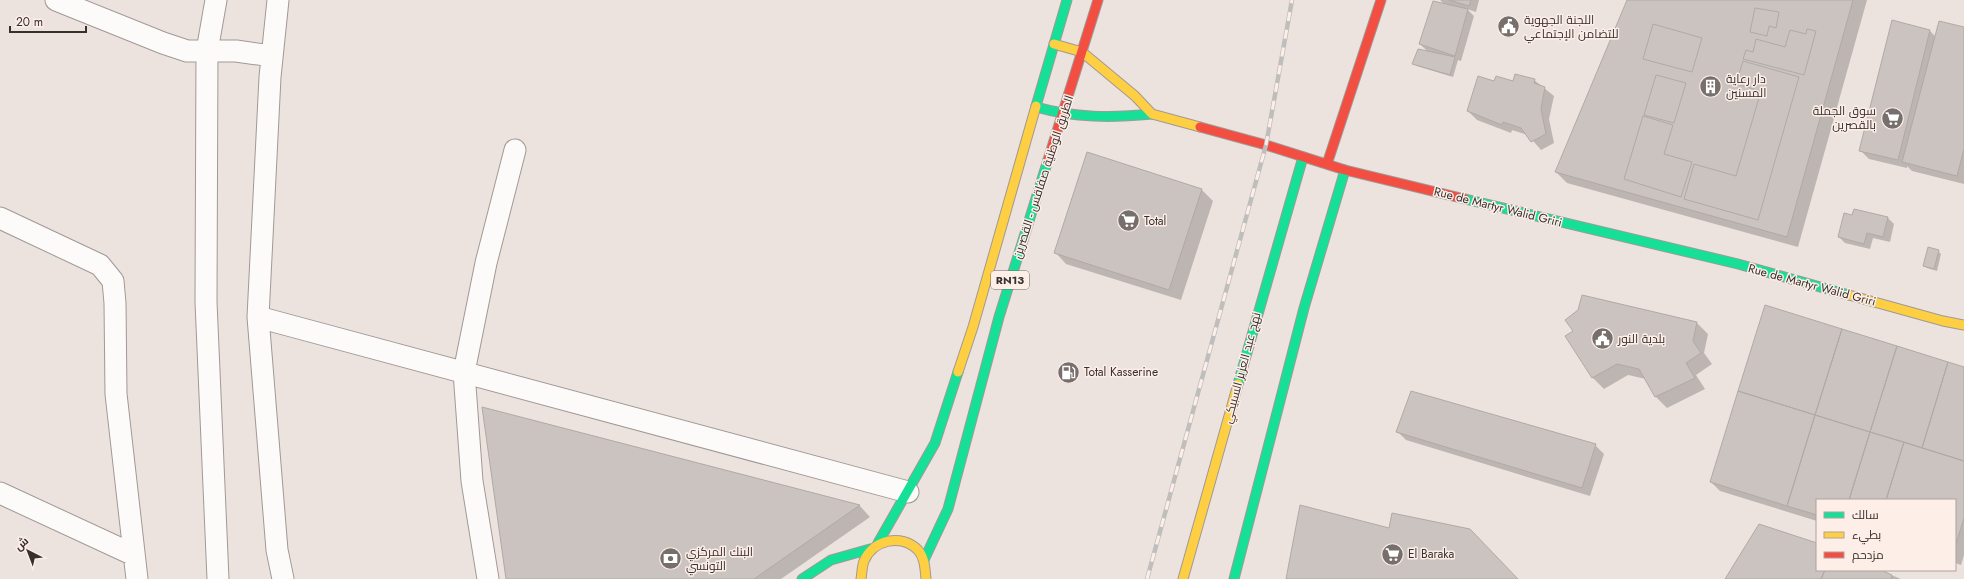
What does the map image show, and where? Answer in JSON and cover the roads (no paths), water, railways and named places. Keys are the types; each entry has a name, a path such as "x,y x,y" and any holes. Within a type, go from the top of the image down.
{"street":[{"path":"56,0 163,43 187,51 236,51 272,56"},
{"path":"216,0 207,52 206,302 218,579"},
{"path":"278,0 272,56 258,316 277,550 283,579"},
{"name":"الطريق الوطنية صفاقس - القصرين","path":"878,543 896,510 926,463 937,436 973,327 1067,0"},
{"name":"الطريق الوطنية صفاقس - القصرين","path":"924,560 948,509 999,317 1098,0"},
{"path":"1327,164 1381,0"},
{"path":"1054,44 1082,52 1136,96 1152,114"},
{"path":"1036,107 1063,115 1084,118 1112,118 1152,114"},
{"name":"Rue de Martyr Walid Griri","path":"1152,114 1266,145 1345,170 1738,264 1943,321 1964,325"},
{"path":"488,579 472,481 464,372 486,263 515,150"},
{"name":"نهج عبد العزيز السبيكي","path":"1183,579 1261,300 1303,157"},
{"path":"1234,579 1304,308 1345,170"},
{"path":"0,218 100,265 113,281 115,303 116,394 137,579"},
{"path":"258,316 908,492"},
{"path":"0,493 134,555"},
{"name":"RN13","path":"861,579 860,569 863,559 870,549 878,543 889,540 900,540 910,544 918,551 924,560"},
{"path":"802,579 831,560 870,549"},
{"path":"924,560 927,571 926,579"}],"railway":[{"path":"1147,579 1266,145 1292,0"}],"place":[{"name":"اللجنة الجهوية للتضامن الإجتماعي","path":"1509,27"},
{"name":"دار رعاية المسنين","path":"1710,86"},
{"name":"سوق الجملة بالقصرين","path":"1892,118"},
{"name":"Total","path":"1128,221"},
{"name":"بلدية النور","path":"1602,339"},
{"name":"Total Kasserine","path":"1068,372"},
{"name":"El Baraka","path":"1392,554"},
{"name":"البنك المركزي التونسي","path":"670,559"}]}
